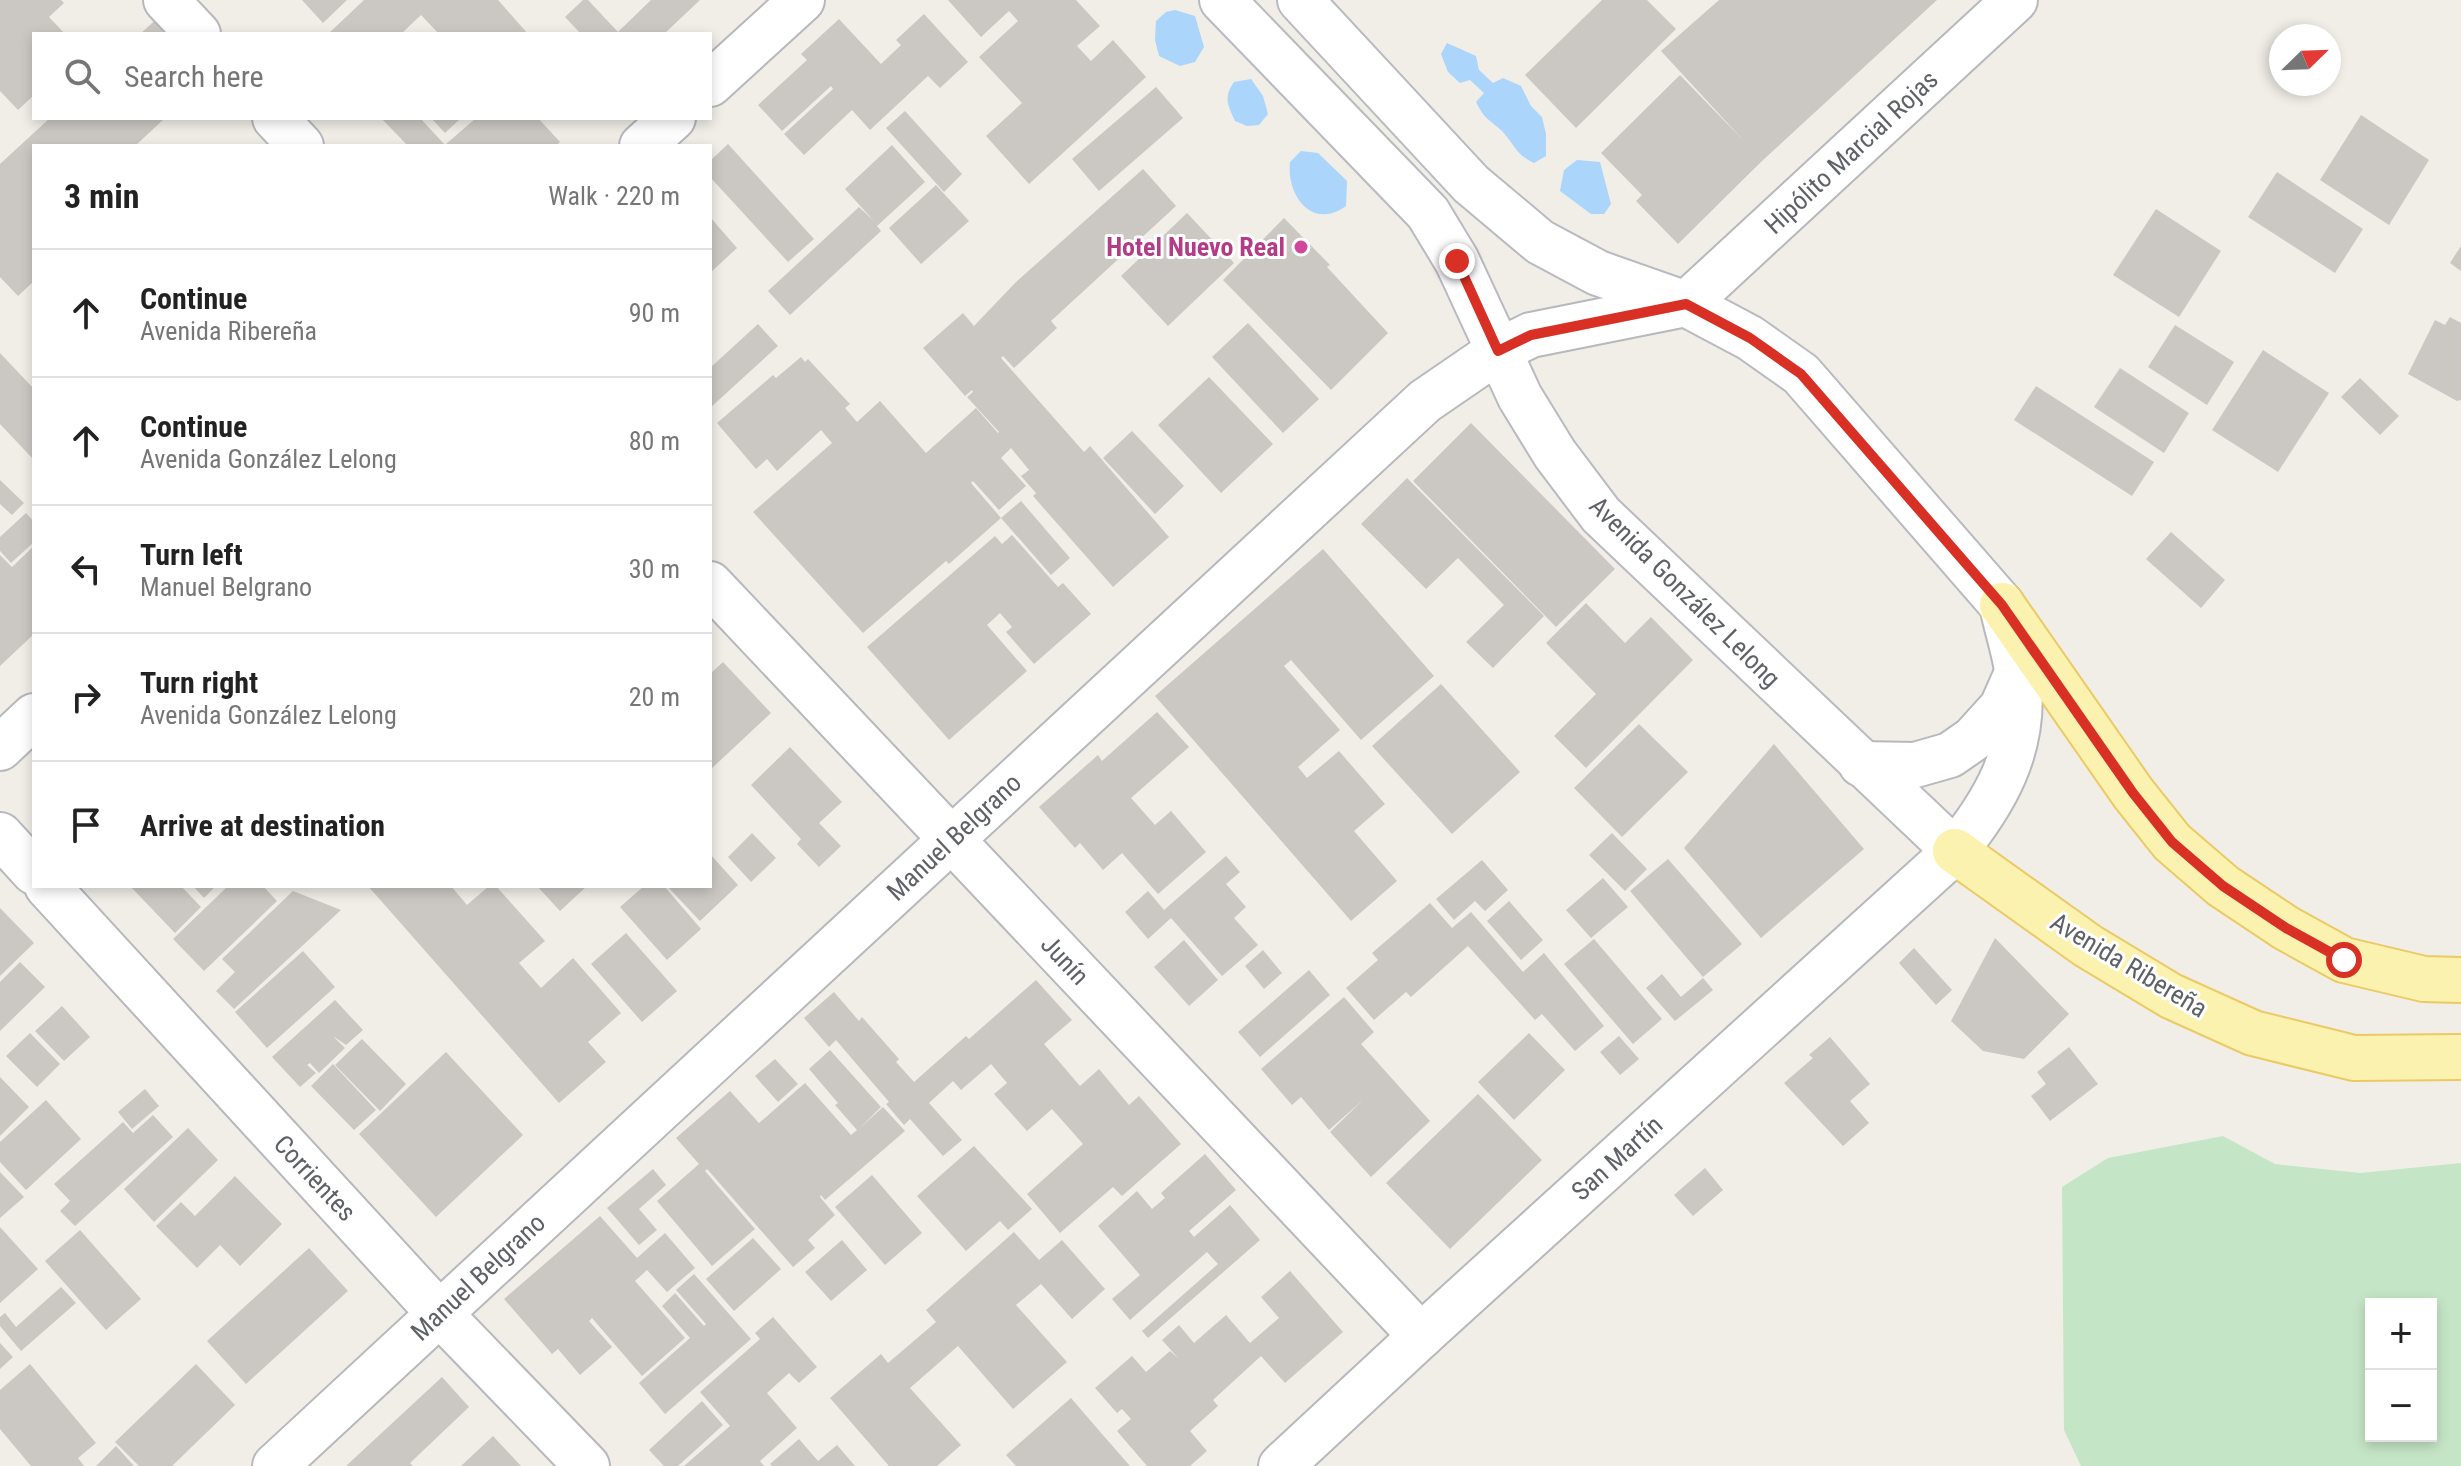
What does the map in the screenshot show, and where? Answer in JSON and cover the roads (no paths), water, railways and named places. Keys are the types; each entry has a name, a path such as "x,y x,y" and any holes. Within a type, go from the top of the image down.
{"main road":[{"path":"2002,605 2133,793 2172,842 2223,886 2286,928 2344,960 2424,979 2461,980"},
{"name":"Avenida Ribereña","path":"1955,851 2088,946 2171,996 2253,1033 2354,1058 2461,1057"}],"street":[{"path":"166,0 196,32"},
{"path":"712,82 802,0"},
{"name":"Avenida González Lelong","path":"1222,0 1428,213 1457,261 1520,397 1548,443 1601,515 1955,851"},
{"path":"1300,0 1471,184 1540,242 1598,273 1686,304 1750,338 1801,374 2002,605"},
{"name":"Hipólito Marcial Rojas","path":"1686,304 2015,0"},
{"path":"277,120 299,144"},
{"path":"644,144 671,120"},
{"path":"1401,185 1437,147"},
{"name":"Manuel Belgrano","path":"275,1466 1425,401 1498,351 1531,335 1686,304"},
{"name":"Junín","path":"712,586 1421,1336"},
{"name":"San Martín","path":"1281,1466 1955,851 1983,817 2006,774 2019,729 2017,673 2002,605"},
{"path":"1861,764 1915,765 1950,755 1973,739 2002,707 2017,673"},
{"path":"0,748 32,718"},
{"path":"0,835 32,870"},
{"name":"Corrientes","path":"49,888 439,1313 587,1466"}],"water":[{"path":"1175,10 1195,16 1204,47 1195,62 1180,66 1159,56 1155,40 1156,21 1166,12"},
{"path":"1447,43 1476,56 1479,70 1493,83 1503,78 1521,86 1531,106 1542,117 1546,156 1534,163 1528,160 1485,116 1476,102 1484,93 1470,80 1460,83 1448,72 1441,54"},
{"path":"1251,79 1263,96 1268,114 1259,125 1247,126 1235,121 1228,97 1234,82"},
{"path":"1301,151 1318,153 1347,181 1346,206 1334,213 1322,214 1304,206 1292,186 1290,174 1290,162"},
{"path":"1577,160 1600,162 1611,204 1604,214 1591,214 1560,191 1564,170"}],"place":[{"name":"Hotel Nuevo Real","path":"1301,247"}]}
